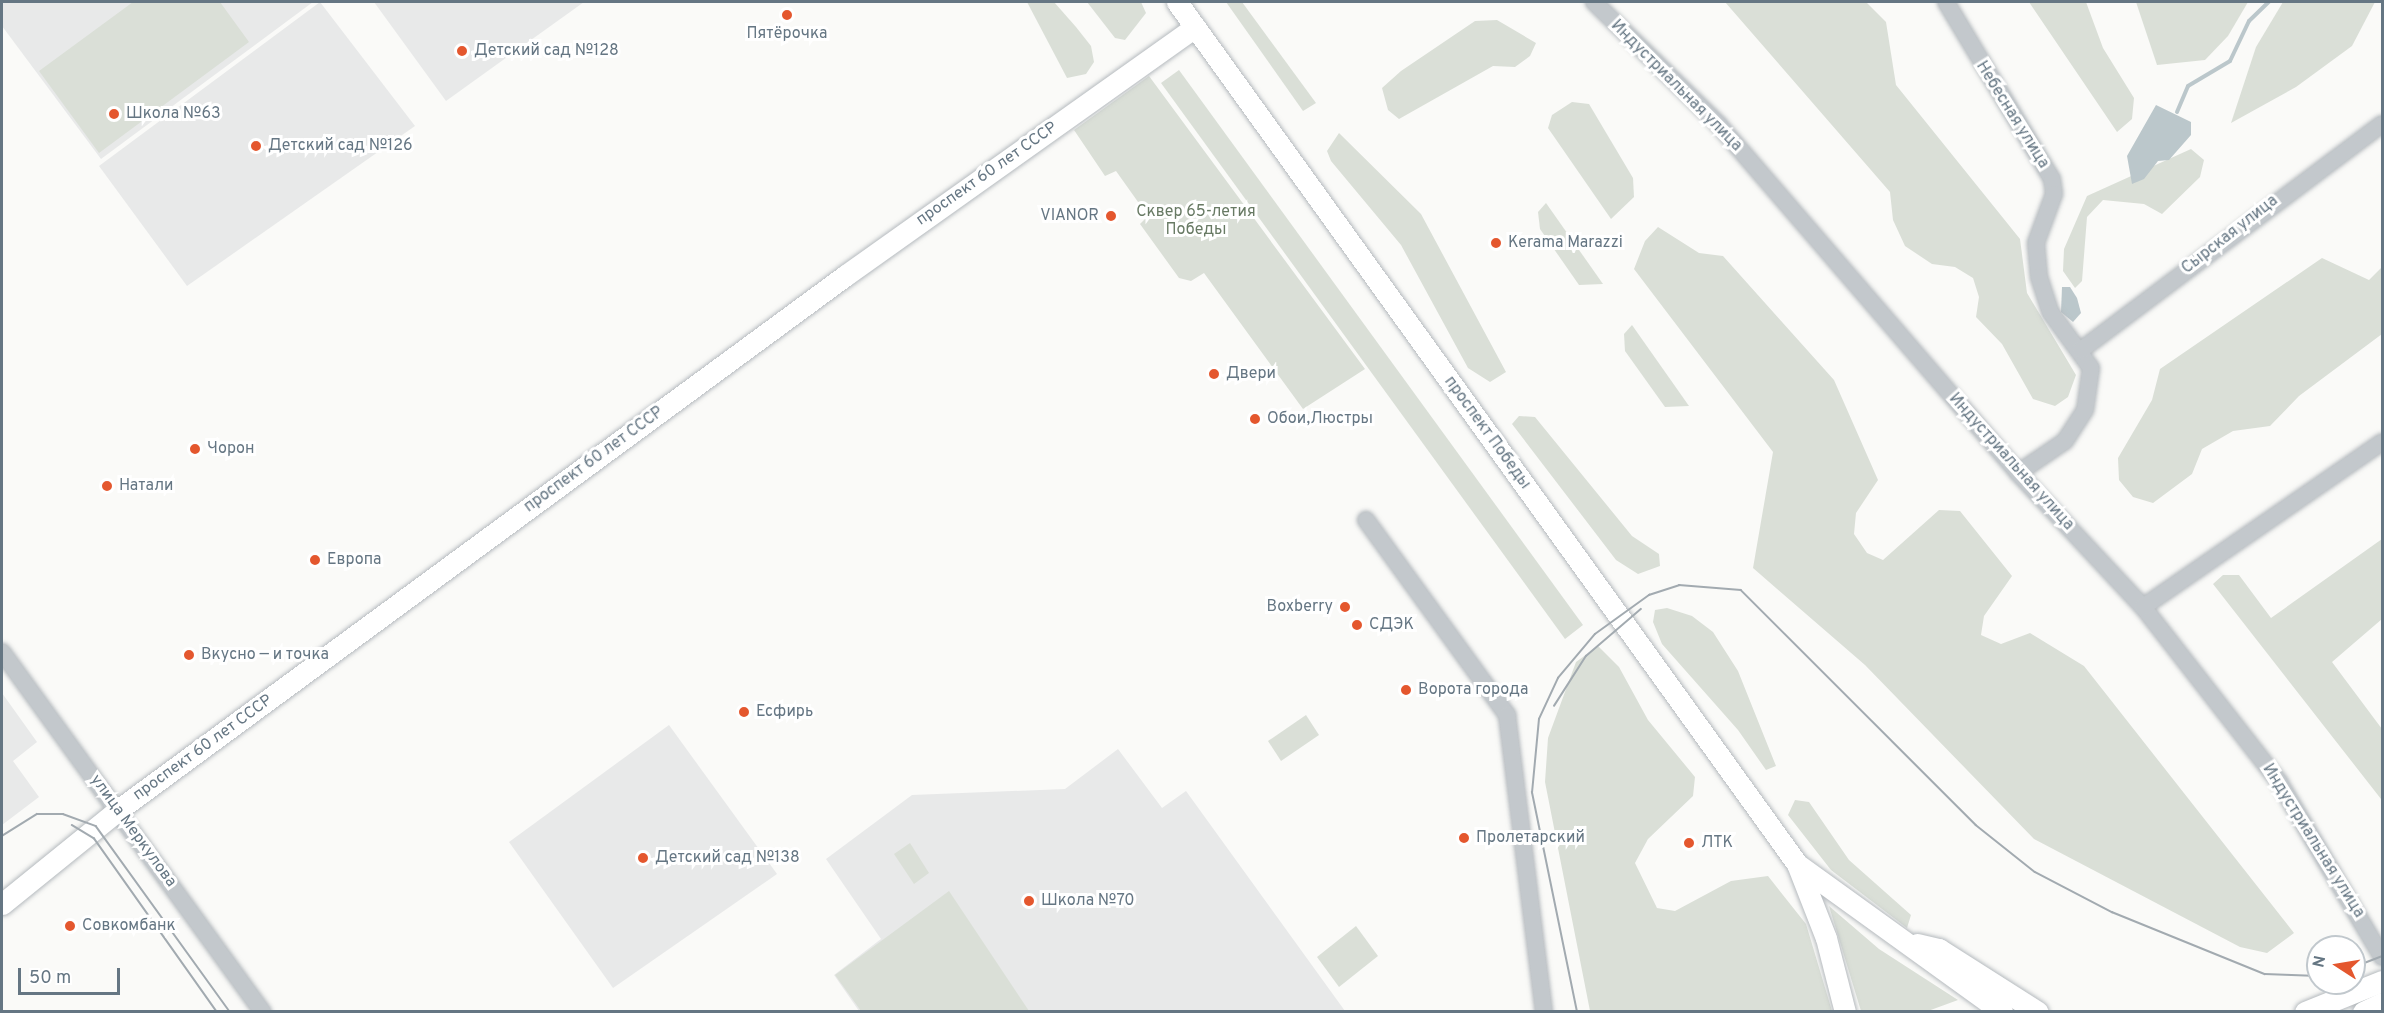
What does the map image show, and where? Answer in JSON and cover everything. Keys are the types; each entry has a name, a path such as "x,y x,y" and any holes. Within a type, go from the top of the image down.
{"main road":[{"name":"проспект Победы","path":"1178,2 1797,864"},
{"name":"проспект 60 лет СССР","path":"2,904 118,810 898,237 1195,27"},
{"path":"1797,864 2002,1011"},
{"path":"1797,864 1826,938 1845,1011"},
{"path":"1909,945 1940,949 2038,1011"},
{"path":"2305,1011 2382,981"},
{"path":"2363,1011 2382,1003"}],"street":[{"name":"Индустриальная улица","path":"1594,2 1719,125 2018,473 2143,607 2279,782 2382,957"},
{"name":"Небесная улица","path":"1946,2 2052,179 2054,194 2036,243 2039,277 2051,313 2081,350 2092,381 2085,410 2066,441 2018,473"},
{"name":"Сырская улица","path":"2081,350 2382,124"},
{"path":"2143,607 2382,442"},
{"path":"1366,520 1507,715 1545,1011"},
{"name":"улица Меркулова","path":"2,652 263,1011"}],"shaded area":[{"name":"Школа №63","path":"2,2 313,2 101,159 2,26"},
{"name":"Детский сад №126","path":"320,2 415,126 187,286 99,166"},
{"name":"Детский сад №128","path":"374,2 584,2 446,101"},
{"path":"2156,105 2191,122 2191,135 2169,160 2158,161 2144,179 2132,184 2127,156"},
{"path":"2062,287 2070,287 2077,298 2081,313 2073,322 2061,312"},
{"path":"2,693 37,742 13,761 39,797 2,825"},
{"name":"Детский сад №138","path":"669,725 777,874 613,988 509,842"},
{"path":"1118,749 1162,808 1186,791 1345,1011 859,1011 834,975 881,939 826,859 912,795 1065,789"}],"green space":[{"name":"Школа №63","path":"133,2 220,2 249,42 99,153 39,71"},
{"path":"1027,2 1054,2 1076,27 1091,46 1094,62 1086,74 1067,78"},
{"path":"1087,2 1141,2 1146,13 1125,40 1115,38"},
{"path":"1226,2 1242,2 1316,103 1303,111"},
{"path":"1725,2 1866,2 1886,22 1896,85 2020,239 2027,293 2076,375 2068,397 2055,406 2033,399 2002,344 1976,317 1979,297 1973,278 1955,267 1932,264 1905,246 1893,220 1890,192"},
{"path":"2029,2 2086,2 2103,48 2134,98 2132,119 2117,132"},
{"path":"2136,2 2248,2 2228,36 2205,60 2157,65"},
{"path":"2283,2 2375,2 2352,46 2296,87 2231,123 2256,47"},
{"path":"1497,20 1536,43 1530,56 1515,67 1493,66 1399,119 1388,110 1382,88 1401,71 1475,21"},
{"name":"Сквер 65-летия Победы","path":"1179,70 1583,625 1565,639 1161,83"},
{"name":"Сквер 65-летия Победы","path":"1149,76 1365,369 1303,409 1204,273 1191,281 1179,278 1140,224 1148,216 1116,171 1105,176 1074,130"},
{"path":"1572,102 1589,104 1633,178 1634,197 1611,219 1548,128 1552,115"},
{"path":"1339,133 1421,214 1506,372 1490,382 1468,368 1401,245 1331,161 1327,151"},
{"path":"2191,149 2204,160 2200,177 2162,214 2144,204 2103,200 2087,217 2082,281 2075,288 2063,271 2064,249 2087,196"},
{"path":"1546,203 1603,284 1579,285 1540,229 1538,212"},
{"path":"1658,227 1699,253 1723,256 1834,380 1878,480 1856,513 1854,534 1867,553 1883,560 1939,510 1960,511 2012,576 1984,616 1981,635 2001,644 2030,633 2084,666 2294,933 2267,953 2240,947 2034,839 1865,665 1753,568 1773,452 1634,269 1645,241"},
{"path":"2322,258 2369,280 2382,267 2382,334 2299,396 2270,426 2233,431 2202,449 2192,474 2153,503 2133,497 2119,480 2118,458 2152,400 2160,369"},
{"path":"1632,325 1689,406 1665,407 1625,351 1624,334"},
{"path":"1519,416 1535,417 1632,536 1659,554 1660,566 1638,574 1616,560 1512,424"},
{"path":"2382,539 2382,619 2332,662 2382,729 2381,799 2213,584 2223,575 2239,575 2271,618"},
{"path":"1667,608 1692,616 1713,632 1738,671 1776,766 1766,770 1738,730 1662,644 1653,622 1655,610"},
{"path":"1598,646 1619,667 1648,720 1695,777 1693,796 1648,839 1635,863 1657,908 1675,911 1731,881 1768,876 1806,924 1832,1011 1590,1011 1545,782 1548,738 1576,662"},
{"path":"1306,715 1319,735 1281,761 1268,741"},
{"path":"1795,800 1809,802 1849,860 1911,915 1907,928 1831,870 1788,815"},
{"path":"910,843 929,873 914,884 894,854"},
{"path":"949,891 1029,1011 861,1011 835,975"},
{"path":"1829,906 1879,949 1958,1000 1928,1011 1861,1011"},
{"path":"1356,926 1378,956 1339,987 1317,957"}],"waterway":[{"path":"2177,112 2188,86 2230,61 2249,21 2269,2"}],"tram line":[{"path":"1577,1012 1532,793 1539,719 1558,678 1595,634 1649,595 1679,585 1741,590 1976,825 2035,872 2112,912 2265,974 2306,976"},
{"path":"1554,706 1586,656 1641,609"},
{"path":"2,836 37,814 63,814 96,826 230,1012"},
{"path":"72,825 94,838 217,1012"},
{"path":"2366,962 2382,956"}],"place":[{"name":"Пятёрочка","path":"787,15"},
{"name":"Детский сад №128","path":"462,51"},
{"name":"Школа №63","path":"114,114"},
{"name":"Детский сад №126","path":"256,146"},
{"name":"VIANOR","path":"1111,216"},
{"name":"Kerama Marazzi","path":"1496,243"},
{"name":"Двери","path":"1214,374"},
{"name":"Обои,Люстры","path":"1255,419"},
{"name":"Чорон","path":"195,449"},
{"name":"Натали","path":"107,486"},
{"name":"Европа","path":"315,560"},
{"name":"Boxberry","path":"1345,607"},
{"name":"СДЭК","path":"1357,625"},
{"name":"Вкусно — и точка","path":"189,655"},
{"name":"Ворота города","path":"1406,690"},
{"name":"Есфирь","path":"744,712"},
{"name":"Пролетарский","path":"1464,838"},
{"name":"ЛТК","path":"1689,843"},
{"name":"Детский сад №138","path":"643,858"},
{"name":"Школа №70","path":"1029,901"},
{"name":"Совкомбанк","path":"70,926"}]}
